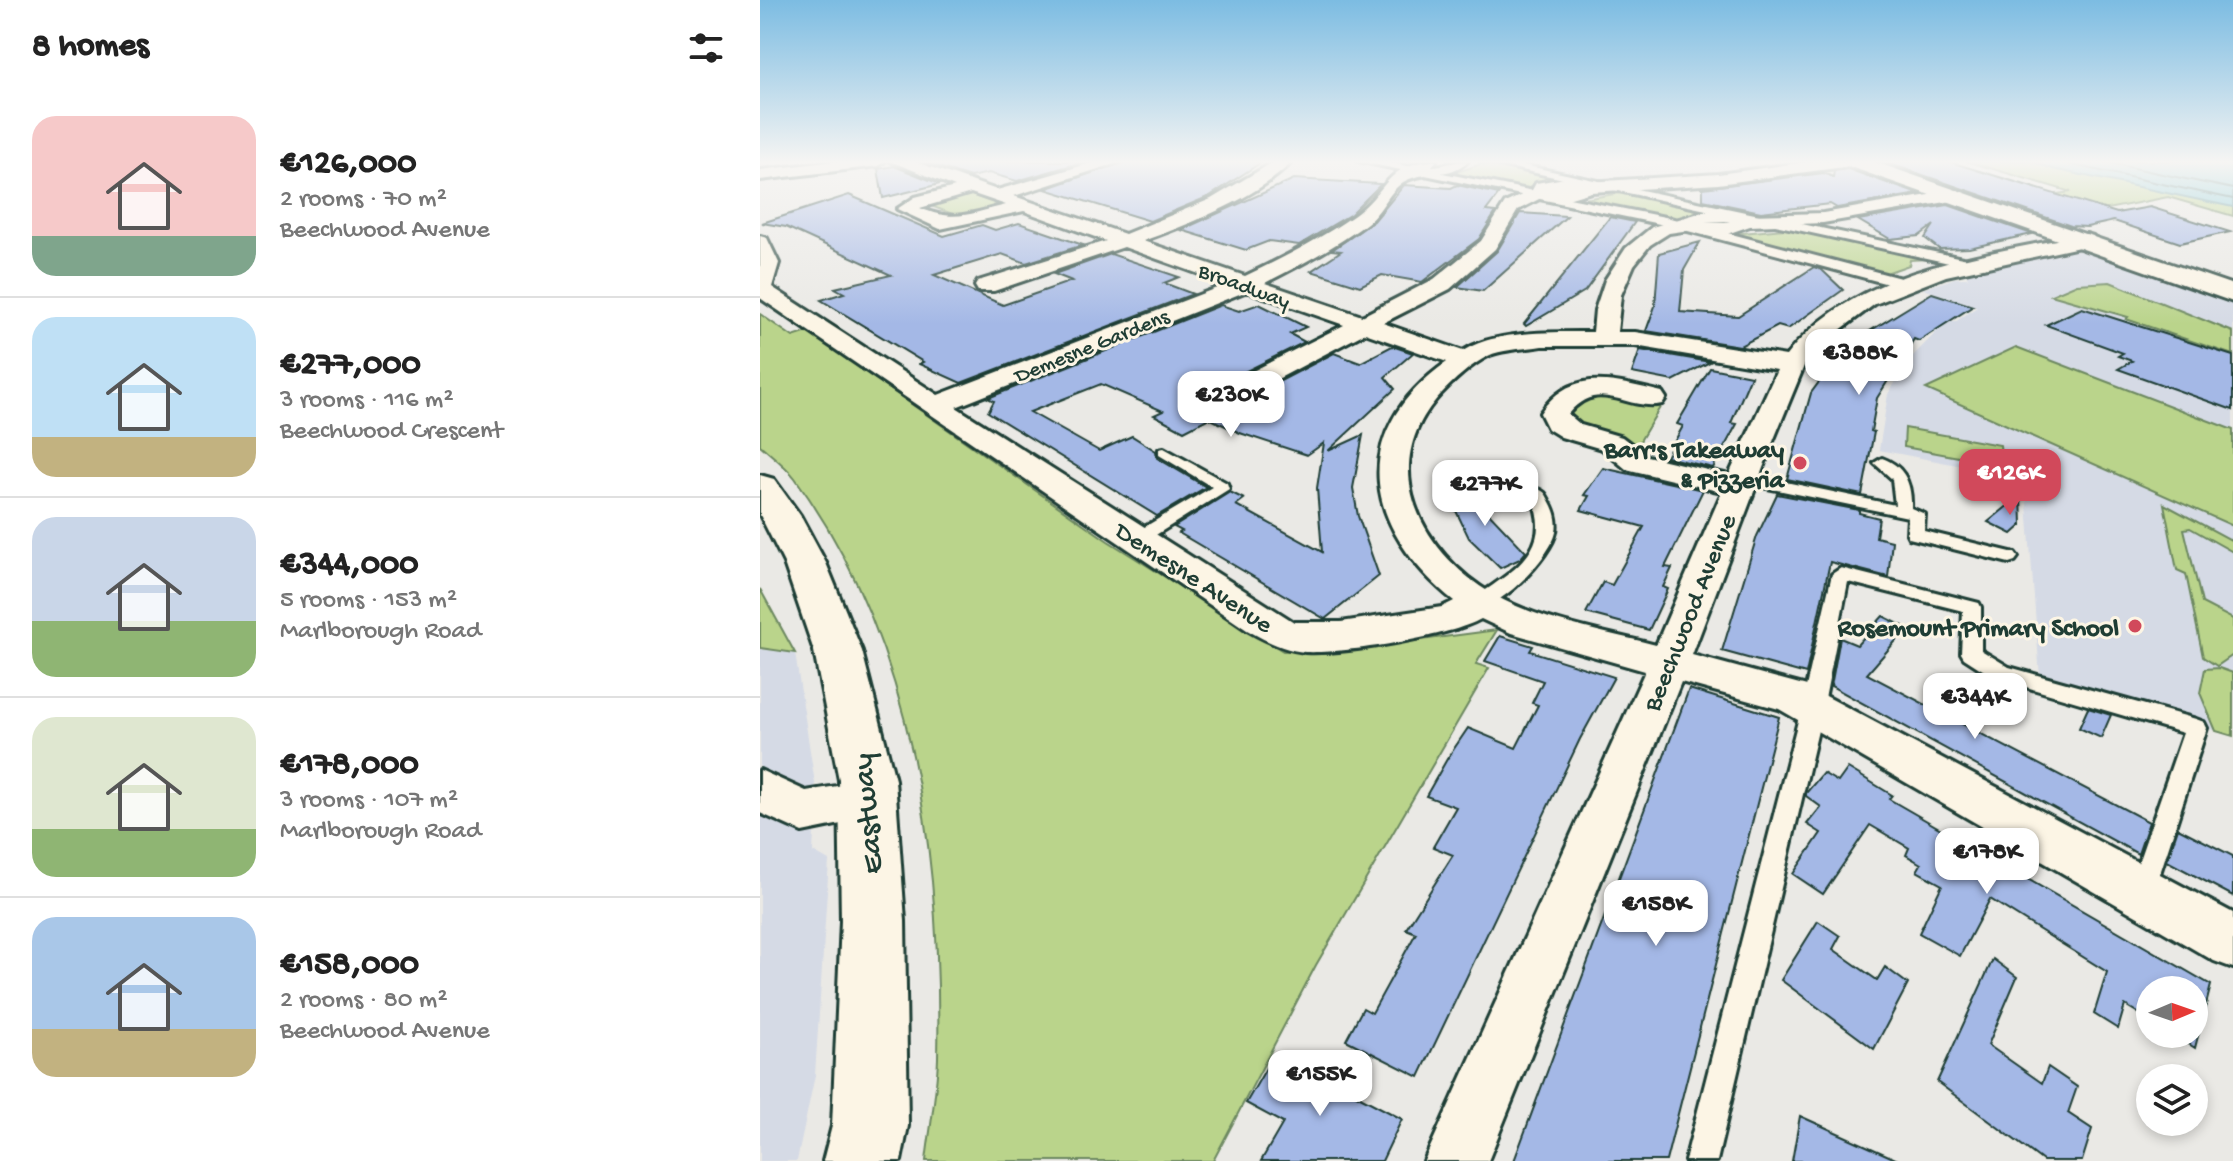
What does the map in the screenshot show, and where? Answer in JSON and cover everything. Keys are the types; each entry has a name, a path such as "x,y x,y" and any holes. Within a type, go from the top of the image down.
{"street":[{"path":"921,215 940,223 952,223 986,215"},
{"name":"Broadway","path":"1051,215 1465,360"},
{"path":"986,286 1191,215"},
{"name":"Demesne Gardens","path":"937,405 1245,284 1313,251 1366,215"},
{"path":"1240,388 1442,284 1488,245 1506,215"},
{"path":"1638,215 1907,284"},
{"path":"1741,215 1972,264"},
{"path":"1606,338 1609,294 1629,259 1642,242 1654,233 1685,225 1718,229 1737,227 1746,221 1830,215"},
{"path":"2015,215 2233,294"},
{"name":"Beechwood Avenue","path":"1456,1161 1792,365 1811,340 1867,299 1940,271 2086,240"},
{"name":"Demesne Avenue","path":"760,242 769,263 761,289 1260,621 1283,633 1303,638 1341,636 1451,619 1480,603"},
{"path":"1792,365 1675,343 1606,338 1515,342 1481,350 1465,360 1417,404 1402,427 1392,467 1396,500 1416,542 1443,574 1480,603 1524,624 1792,697 2233,942"},
{"path":"1652,398 1600,388 1581,389 1564,398 1554,413 1558,423 1571,431 1612,443 1637,463 1741,483"},
{"name":"Eastway","path":"760,487 780,515 805,563 838,651 867,780 873,921 870,1110 862,1161"},
{"path":"760,790 802,812 868,801"}],"lane":[{"path":"1137,539 1221,489 1221,486 1164,452"},
{"path":"1882,463 1899,474 1904,487 1903,511"},
{"path":"1741,483 1917,514 1915,534 2009,557"},
{"path":"1480,603 1528,566 1541,548 1549,519 1538,494"},
{"path":"1701,1161 1812,709 1841,574 1972,607 1971,653 2002,673 2196,728 2141,892"}],"shaded area":[{"path":"2089,247 2233,301 2233,736 2040,677 2025,478 1879,450 1888,394 1910,359 1946,322 1955,322 1977,307 1923,289 1955,278 1968,278 1966,274"},
{"path":"760,648 795,653 816,790 813,852 829,861 815,1075 797,1161 760,1161"}],"green space":[{"path":"956,215 984,215 969,220"},
{"path":"1639,215 1704,215 1671,222"},
{"path":"1795,228 1946,258 1910,260 1909,265 1889,272 1890,276 1721,235"},
{"path":"2110,282 2233,332 2233,355 2126,319 2128,317 2051,295 2077,284"},
{"path":"760,314 793,337 808,332 1108,541 1283,651 1360,648 1497,630 1476,664 1489,668 1316,965 1213,1161 926,1161 937,1071 938,983 926,831 913,756 894,682 869,610 836,542 795,478 760,445"},
{"path":"2016,347 2233,430 2233,526 1926,389"},
{"path":"1584,392 1662,404 1634,451 1563,420"},
{"path":"1905,428 2000,445 2002,465 1904,447"},
{"path":"2164,504 2233,541 2233,552 2190,528 2184,529 2202,603 2233,619 2233,655 2217,666 2203,657 2186,574 2177,570"},
{"path":"760,589 795,653 760,648"},
{"path":"2219,668 2233,673 2233,736 2216,731 2200,693 2205,669"}],"building":[{"path":"786,215 896,215 944,236 982,225 995,230 1019,223 1083,245 1026,263 1002,254 934,275 1003,305 1072,281 1054,274 1111,254 1179,277 1164,283 1193,294 961,383 919,364 923,362 821,300 844,293 835,288 891,275 786,227 762,223"},
{"path":"1131,215 1164,215 1150,221"},
{"path":"1214,215 1349,215 1299,245 1269,241 1246,250 1181,230"},
{"path":"1379,215 1494,215 1479,239 1422,282 1382,275 1360,286 1311,271 1341,251 1332,250"},
{"path":"1519,215 1567,216 1483,291 1457,287 1497,251"},
{"path":"1887,215 1977,215 2032,234 1969,248 1939,249 1925,238 1934,225 1919,236 1890,239 1858,220"},
{"path":"2040,215 2176,215 2230,232 2180,243 2114,221 2087,227 2071,226"},
{"path":"1610,217 1635,222 1585,291 1526,326 1524,324"},
{"path":"1700,242 1684,270 1680,312 1738,316 1814,267 1822,270 1843,290 1788,329 1778,326 1740,346 1646,331 1655,306 1659,253"},
{"path":"1932,293 1973,306 1919,341 1914,339 1877,398 1862,495 1787,479 1811,393 1827,371 1819,369 1840,355 1847,345"},
{"path":"1259,304 1306,327 1290,334 1305,342 1230,379 1224,390 1231,397 1250,397 1334,353 1360,363 1392,346 1413,353 1385,377 1395,389 1328,451 1363,435 1353,488 1358,516 1379,576 1325,619 1179,533 1182,531 1174,527 1230,492 1244,499 1236,505 1322,552 1317,488 1324,443 1307,455 1240,433 1209,418 1184,431 1154,415 1163,411 1101,384 1030,412 1099,451 1132,436 1156,451 1157,458 1206,487 1157,516 988,412 994,401 988,398 1221,305 1239,311"},
{"path":"2082,308 2233,356 2233,410 2118,369 2132,361 2118,356 2123,353 2046,325"},
{"path":"1640,350 1710,362 1673,381 1632,373"},
{"path":"1710,368 1751,376 1731,423 1737,424 1713,468 1666,457 1683,426 1677,424"},
{"path":"1603,468 1703,490 1665,567 1672,568 1663,587 1668,589 1649,630 1586,613 1603,582 1612,585 1644,527 1581,510 1589,496 1584,495"},
{"path":"1473,487 1485,509 1526,552 1520,559 1500,568 1469,538 1446,490"},
{"path":"1777,494 1859,510 1859,513 1879,518 1876,537 1892,541 1888,577 1830,562 1806,674 1722,651 1757,536"},
{"path":"2021,495 2022,525 2012,534 1988,522"},
{"path":"1883,616 1907,628 1867,674 2149,822 2138,854 1831,686 1840,638 1857,645"},
{"path":"1500,636 1533,646 1530,651 1614,677 1580,739 1419,1077 1346,1040 1363,1008 1372,1013 1416,933 1406,929 1453,855 1433,847 1456,807 1426,796 1447,759 1468,728 1516,748 1538,705 1532,703 1543,681 1485,661"},
{"path":"1689,689 1779,717 1666,1161 1514,1161"},
{"path":"2088,708 2111,715 2101,738 2079,728"},
{"path":"1848,768 1892,795 1889,799 2195,976 2136,976 2136,1012 2125,1005 2118,1029 2094,1014 2107,972 1990,899 1960,956 1919,933 1942,885 1917,871 1921,864 1906,855 1909,848 1870,825 1823,894 1793,874 1821,833 1807,824 1821,807 1806,793 1823,773 1838,782"},
{"path":"2178,828 2233,856 2233,896 2167,861"},
{"path":"1818,921 1840,936 1833,949 1877,980 1885,967 1908,984 1874,1049 1781,980"},
{"path":"1993,959 2017,977 1988,1045 2042,1083 2048,1067 2077,1087 2068,1113 2092,1129 2082,1161 2043,1161 1937,1082"},
{"path":"1273,1056 1326,1079 1402,1119 1382,1161 1261,1161 1283,1123 1246,1103"},
{"path":"1800,1116 1900,1161 1792,1161"}],"place":[{"name":"Barr's Takeaway & Pizzeria","path":"1800,463"},
{"name":"Rosemount Primary School","path":"2135,626"}]}
